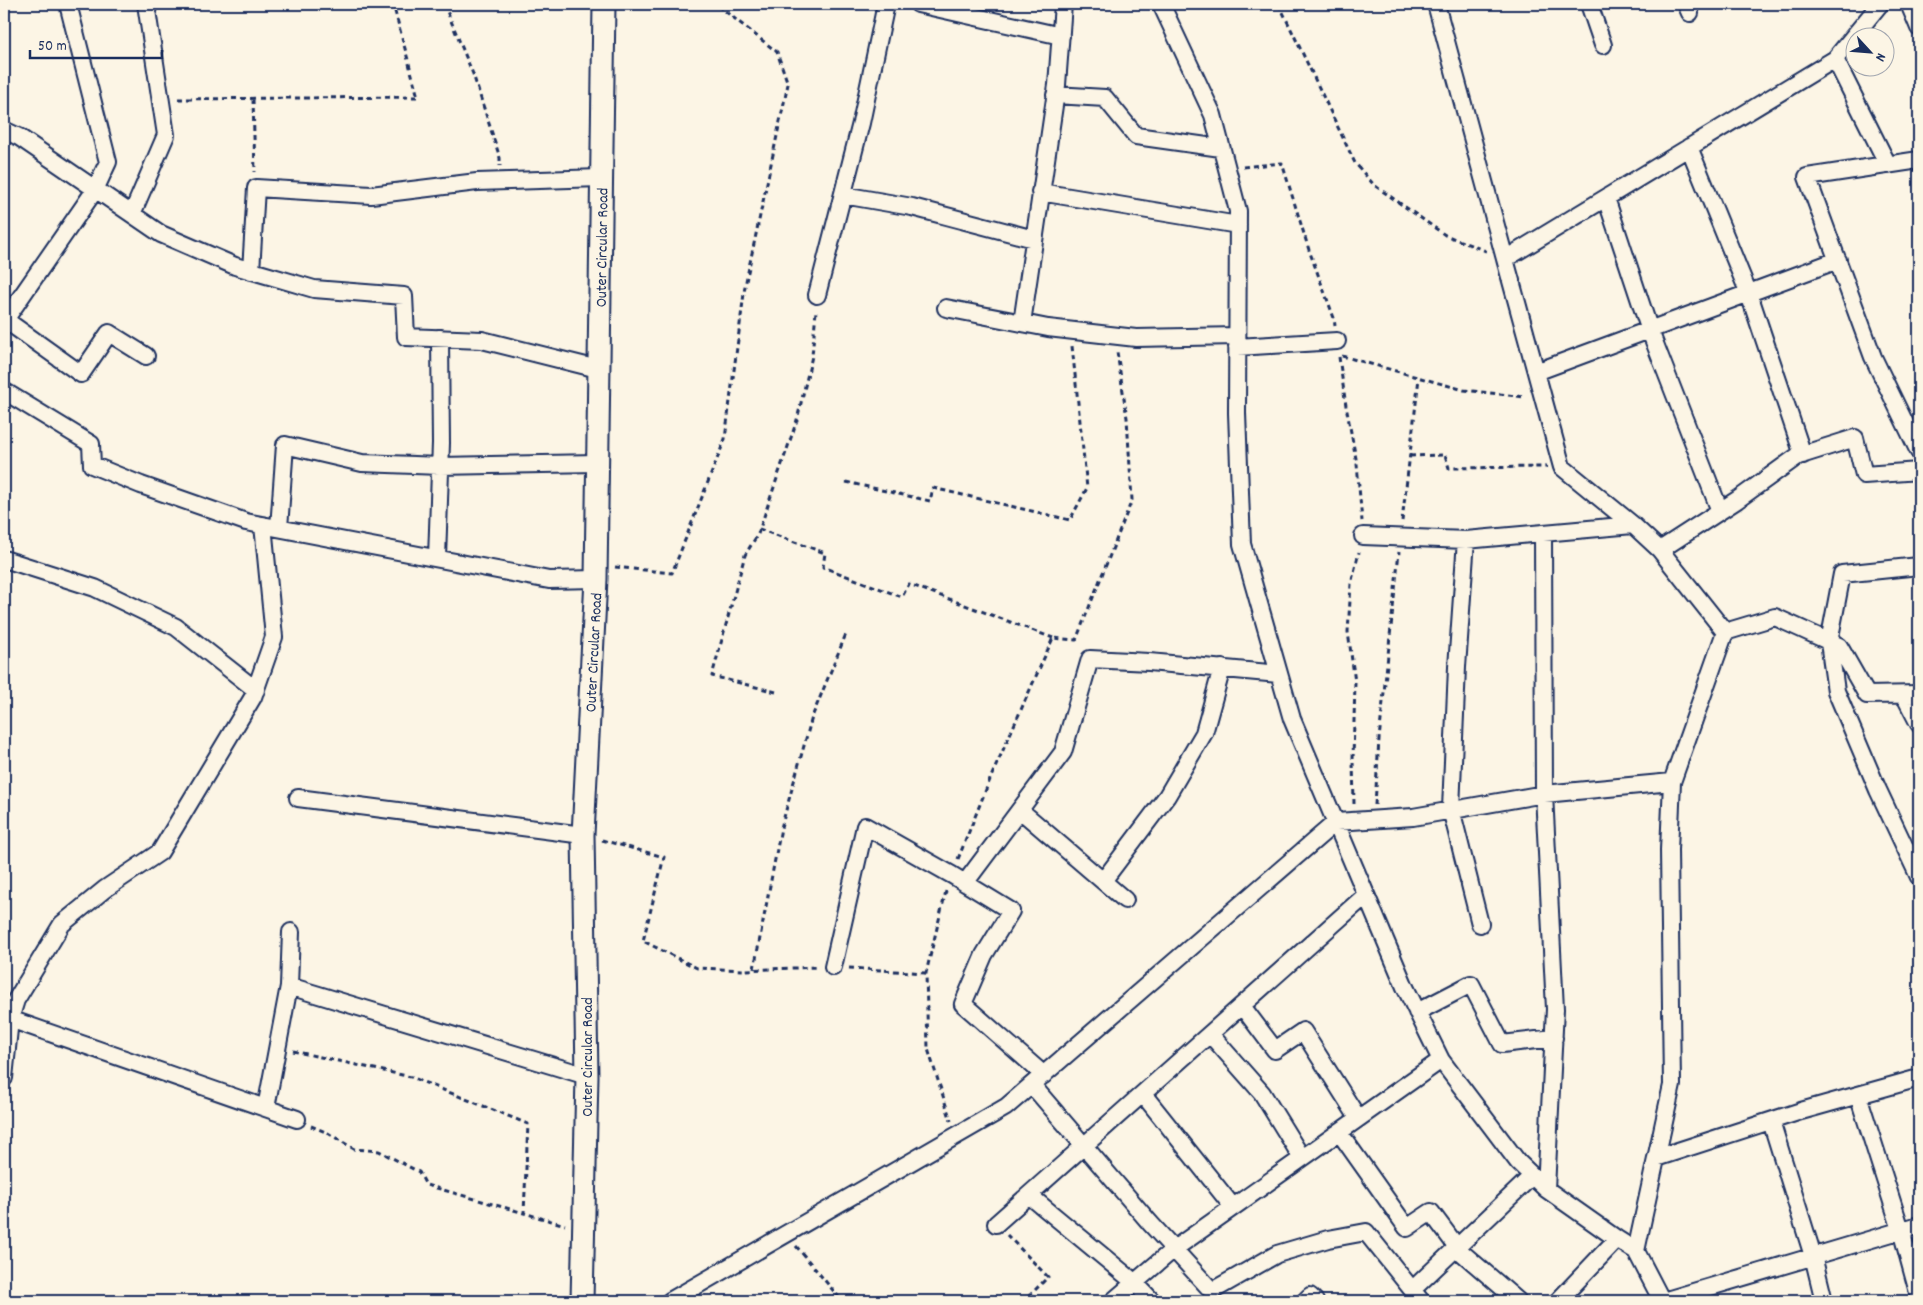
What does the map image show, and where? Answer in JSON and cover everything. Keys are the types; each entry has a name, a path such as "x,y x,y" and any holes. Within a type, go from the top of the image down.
{"street":[{"path":"68,4 108,162 95,190 4,320 81,374 109,333 146,356"},
{"path":"132,214 166,135 146,4"},
{"name":"Outer Circular Road","path":"582,1301 587,1076 583,835 596,571 600,178 604,4"},
{"path":"817,296 861,123 886,4"},
{"path":"918,4 1060,36"},
{"path":"1022,323 1055,95 1063,4"},
{"path":"1161,4 1213,115 1238,211 1237,414 1242,544 1292,719 1405,988 1441,1060 1518,1162 1532,1176 1546,1189 1636,1251 1663,1301 1919,1225"},
{"path":"1436,4 1562,467 1633,525 1660,550 1725,632"},
{"path":"1589,4 1603,45"},
{"path":"1505,259 1835,59 1880,4"},
{"path":"1909,4 1919,28"},
{"path":"1835,59 1888,165"},
{"path":"1055,95 1105,98 1136,136 1221,148"},
{"path":"4,130 19,136 161,234 235,266 314,289 404,296 406,337 482,340 598,369"},
{"path":"1689,147 1749,294 1803,455"},
{"path":"1919,160 1807,177 1873,357 1919,452"},
{"path":"251,271 256,188 371,195 477,182 600,178"},
{"path":"1040,192 1238,225"},
{"path":"843,195 912,207 1034,239"},
{"path":"1606,198 1650,331 1720,511"},
{"path":"1536,372 1838,260"},
{"path":"946,308 1022,323 1136,338 1338,348"},
{"path":"437,558 440,466 440,338"},
{"path":"4,391 91,444 92,465 140,485 246,522 549,580 596,571"},
{"path":"1660,550 1803,455 1855,438 1864,475 1919,471"},
{"path":"279,528 285,445 362,463 440,466 597,463"},
{"path":"4,1078 7,1018 62,924 105,889 160,852 253,697 274,637 263,525"},
{"path":"1363,536 1466,540 1633,525"},
{"path":"1543,533 1544,794 1555,1009 1546,1189"},
{"path":"1466,540 1457,667 1451,810 1480,924"},
{"path":"4,559 95,588 176,627 256,690"},
{"path":"1919,566 1842,574 1829,642 1836,692 1878,790 1919,877"},
{"path":"1725,632 1775,617 1839,646 1866,696 1912,694 1919,724"},
{"path":"1636,1251 1672,1085 1669,850 1672,782 1725,632"},
{"path":"958,879 1020,810 1063,752 1090,659 1149,662 1279,674"},
{"path":"1103,881 1167,796 1204,733 1222,668"},
{"path":"670,1301 1006,1107 1336,822 1413,817 1544,794 1672,782"},
{"path":"298,798 583,835"},
{"path":"1020,810 1125,900"},
{"path":"833,967 865,826 1012,911 984,955 963,1004 1038,1080 1084,1147 1212,1291 1277,1254 1328,1239 1366,1232 1417,1296 1458,1248 1532,1176"},
{"path":"996,1224 1030,1196 1366,895"},
{"path":"266,1108 289,986 291,932"},
{"path":"1417,1012 1471,984 1502,1044 1554,1038"},
{"path":"289,986 587,1076"},
{"path":"1242,1006 1275,1050 1303,1031 1358,1118"},
{"path":"7,1018 297,1119"},
{"path":"1210,1034 1262,1093 1302,1158"},
{"path":"1113,1301 1174,1250 1441,1060"},
{"path":"1656,1158 1770,1121 1919,1078"},
{"path":"1143,1094 1233,1207"},
{"path":"1858,1095 1901,1230 1919,1296"},
{"path":"1770,1121 1813,1256 1824,1301"},
{"path":"1339,1132 1407,1228 1431,1212 1458,1248 1518,1301"},
{"path":"1030,1196 1134,1282 1152,1301"},
{"path":"1558,1301 1617,1239"},
{"path":"1305,1301 1310,1296 1315,1301"}],"path":[{"path":"161,101 184,98 418,97 393,4"},
{"path":"444,4 472,74 500,158 501,181"},
{"path":"596,571 672,573 725,439 745,286 788,84 777,52 716,4"},
{"path":"1279,4 1355,163 1374,185 1445,235 1505,259"},
{"path":"253,99 256,188"},
{"path":"1227,169 1282,163 1309,250 1334,318 1346,406 1357,464 1363,536 1351,584 1348,632 1355,682 1353,760 1355,820"},
{"path":"776,692 712,676 745,555 760,529 798,420 812,356 817,296"},
{"path":"846,482 930,501 932,488 1070,520 1087,488 1070,330"},
{"path":"760,529 825,554 823,567 902,597 909,584 1053,638 1076,640 1132,500 1127,418 1114,335"},
{"path":"1338,348 1419,378 1464,390 1543,398"},
{"path":"1374,819 1379,739 1419,378"},
{"path":"1410,456 1445,455 1449,468 1562,467"},
{"path":"754,969 782,828 812,717 846,634"},
{"path":"956,1136 928,1049 926,973 991,777 1053,638"},
{"path":"583,835 664,857 643,941 697,968 833,967 926,973"},
{"path":"278,1047 411,1077 528,1124 524,1213"},
{"path":"297,1119 328,1133 354,1149 379,1151 420,1172 426,1185 584,1230"},
{"path":"996,1224 1048,1277 1024,1301"},
{"path":"786,1234 842,1301"}]}
